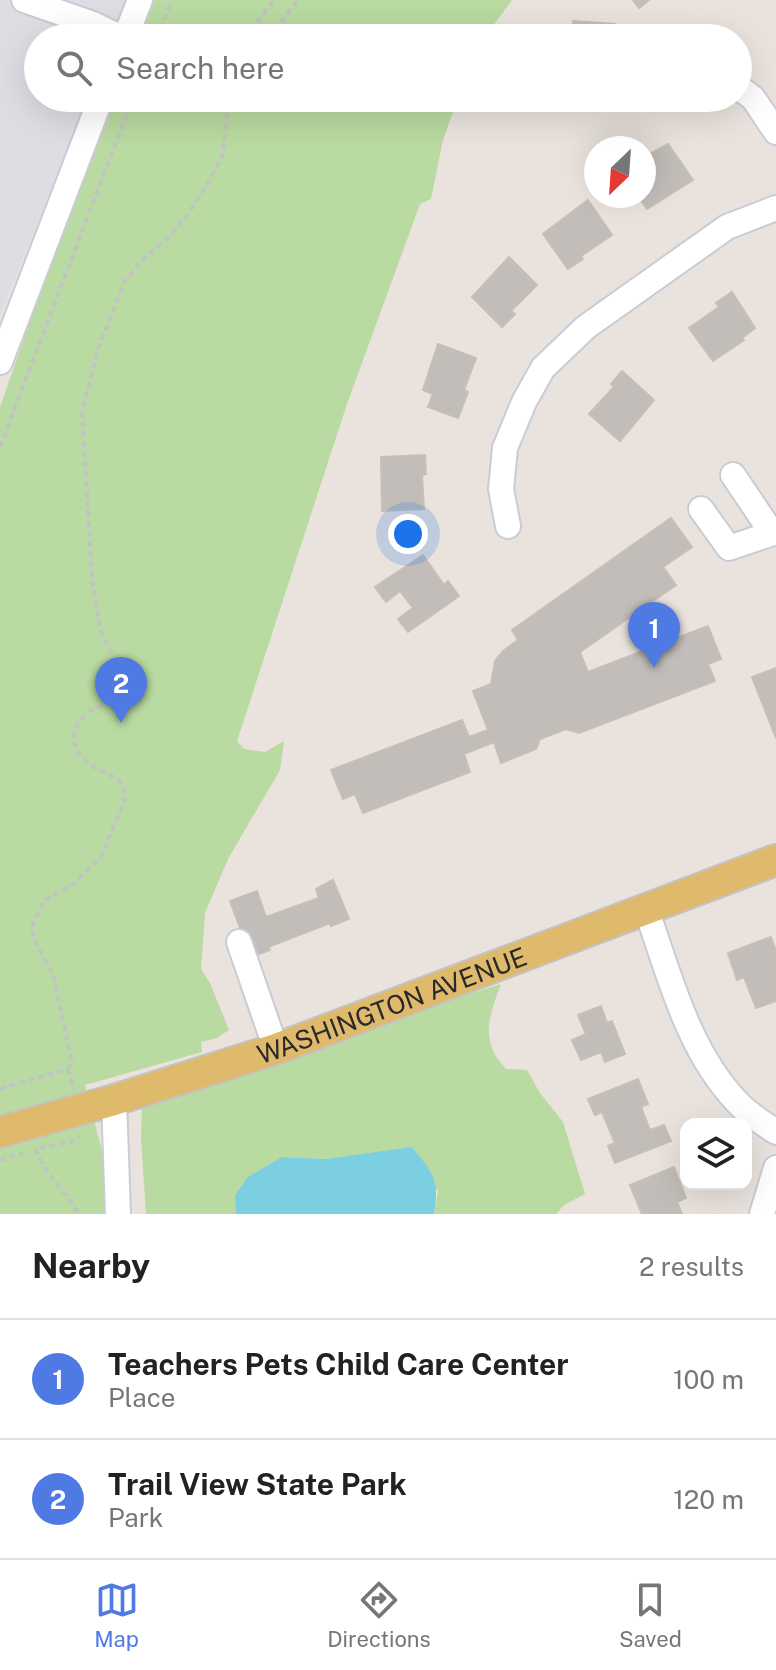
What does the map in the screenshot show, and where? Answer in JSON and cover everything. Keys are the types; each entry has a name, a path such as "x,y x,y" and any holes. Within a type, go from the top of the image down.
{"main road":[{"name":"WASHINGTON AVENUE","path":"0,1132 276,1049 776,860"}],"street":[{"path":"24,0 93,24"},
{"path":"81,0 93,24"},
{"path":"129,24 140,0"},
{"path":"752,97 776,132"},
{"path":"0,362 96,112"},
{"path":"508,526 501,489 505,448 524,402 543,368 586,327 727,227 776,208"},
{"path":"701,509 729,548 774,533 733,475"},
{"path":"646,909 703,1058 738,1103 776,1132"},
{"path":"239,942 276,1049"},
{"path":"114,1100 118,1214"},
{"path":"762,1214 776,1168"}],"path":[{"path":"163,24 172,0"},
{"path":"256,24 274,0"},
{"path":"280,24 298,0"},
{"path":"0,447 128,112"},
{"path":"0,1089 68,1069 72,1062 53,975 33,937 33,922 45,900 71,886 101,857 125,799 124,788 116,778 90,765 78,753 73,739 78,723 88,712 100,706 114,674 112,653 100,630 92,578 82,413 98,348 125,281 188,214 210,180 222,157 228,114"},
{"path":"68,1069 74,1089"},
{"path":"0,1160 75,1141 83,1134"},
{"path":"36,1149 78,1214"}],"shaded area":[{"path":"0,0 127,0 118,24 24,24 24,112 82,112 0,316"}],"green space":[{"path":"155,0 512,0 494,24 146,24"},
{"path":"111,112 453,112 443,140 431,199 420,204 347,404 237,741 244,749 265,752 284,741 280,770 228,859 205,913 201,969 229,1030 217,1038 201,1042 202,1052 85,1085 104,1159 106,1214 0,1214 0,407"},
{"path":"501,984 490,1018 492,1048 506,1069 527,1070 540,1093 563,1122 585,1194 564,1205 556,1214 434,1214 438,1191 365,1155 326,1159 282,1157 235,1195 236,1214 146,1214 142,1107 191,1092 366,1026"}],"water":[{"path":"412,1147 433,1178 436,1193 434,1214 236,1214 235,1195 248,1177 282,1157 326,1159"}],"building":[{"path":"633,0 649,0 639,8"},
{"path":"573,21 615,24 573,24"},
{"path":"668,144 693,180 656,203 656,150"},
{"path":"584,203 584,208 593,208 612,235 568,269 543,234"},
{"path":"509,257 537,285 511,311 515,314 502,327 472,297"},
{"path":"732,292 755,328 742,338 744,340 713,361 689,328 719,307 716,303"},
{"path":"438,344 476,358 458,418 428,407 433,394 423,390"},
{"path":"622,371 654,400 620,441 589,414 614,387 611,384"},
{"path":"425,455 426,474 422,475 424,509 382,511 381,457"},
{"path":"671,518 692,547 663,567 676,585 580,652 588,672 708,626 721,659 708,664 715,681 579,733 566,729 540,739 536,749 501,763 494,742 464,754 470,772 363,813 355,794 343,799 331,770 462,720 469,737 488,730 473,691 491,684 495,661 518,640 512,630"},
{"path":"423,555 444,585 448,581 459,596 408,632 398,619 413,608 400,591 386,602 375,587"},
{"path":"776,668 776,738 752,677"},
{"path":"333,880 349,919 331,926 330,923 268,947 270,950 251,957 230,901 257,891 266,917 319,898 316,889"},
{"path":"771,937 776,951 776,1001 756,1008 744,977 737,980 728,953"},
{"path":"601,1006 607,1023 612,1021 625,1054 605,1062 601,1052 581,1060 572,1040 586,1034 578,1015"},
{"path":"638,1079 648,1104 641,1107 650,1130 664,1125 671,1141 615,1163 608,1146 615,1143 602,1112 595,1115 588,1099"},
{"path":"674,1167 680,1190 686,1198 677,1202 682,1214 642,1214 630,1185"}],"place":[{"name":"Teachers Pets Child Care Center","path":"654,668"},
{"name":"Trail View State Park","path":"121,723"}]}
